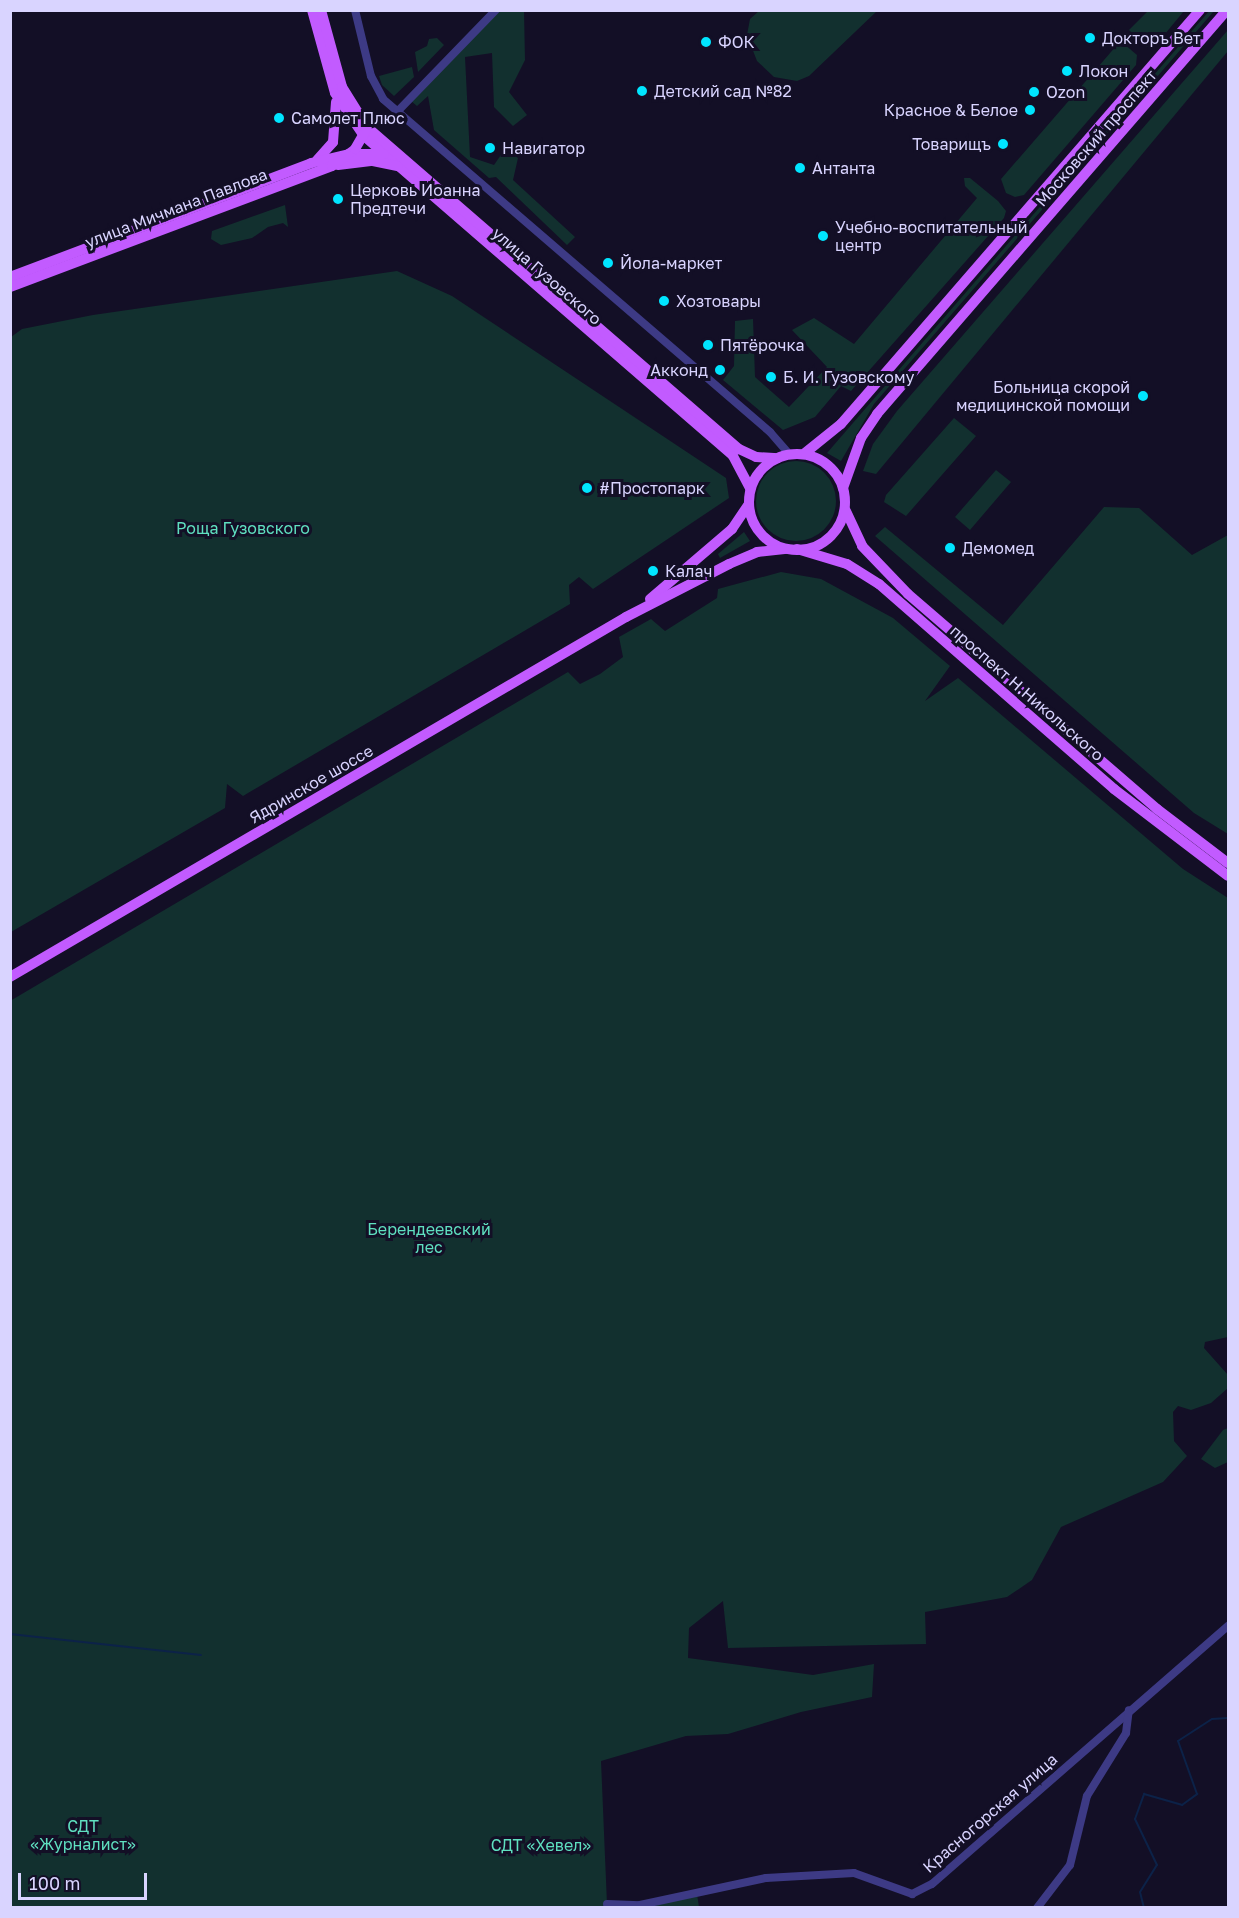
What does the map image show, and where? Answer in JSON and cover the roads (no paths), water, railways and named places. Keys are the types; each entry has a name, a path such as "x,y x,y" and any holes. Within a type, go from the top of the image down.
{"main road":[{"name":"улица Гузовского","path":"312,10 320,18 342,87 365,131 733,456 750,488"},
{"name":"Московский проспект","path":"805,453 827,439 847,417 1200,10"},
{"name":"Московский проспект","path":"843,488 861,438 877,414 1227,10"},
{"name":"улица Гузовского","path":"320,18 335,93 386,154"},
{"path":"311,163 325,154 333,142 338,121 335,93"},
{"path":"349,154 365,131"},
{"name":"улица Мичмана Павлова","path":"10,287 35,273 295,174 332,166 349,154"},
{"name":"улица Мичмана Павлова","path":"295,174 311,163 349,154 386,154 402,164"},
{"path":"332,166 373,161 402,164"},
{"name":"улица Гузовского","path":"402,164 739,449 756,457 778,458"},
{"name":"улица Мичмана Павлова","path":"10,277 35,273"},
{"path":"805,453 832,467 843,488 846,511 839,527 827,539 792,549 763,537 748,505 750,488 762,467 790,454 805,453"},
{"name":"Ядринское шоссе","path":"626,617 732,529 748,505"},
{"name":"проспект Н.Никольского","path":"846,511 862,546 892,579 1157,809 1228,863"},
{"name":"проспект Н.Никольского","path":"792,549 847,564 879,584 1114,789 1228,876"},
{"name":"Ядринское шоссе","path":"10,977 626,617 757,552 792,549"}],"street":[{"path":"355,10 374,85 398,112 770,432 790,454"},
{"path":"398,112 496,10"},
{"name":"Красногорская улица","path":"607,1904 640,1905 766,1878 854,1873 912,1894 932,1884 1129,1710 1194,1659 1228,1626"},
{"path":"1037,1908 1070,1865 1087,1796 1126,1733 1129,1710"}],"waterway":[{"path":"10,1634 201,1655"},
{"path":"1144,1908 1140,1892 1157,1865 1135,1819 1144,1794 1182,1805 1197,1794 1178,1741 1212,1719 1228,1718"}],"place":[{"name":"Докторъ Вет","path":"1090,38"},
{"name":"ФОК","path":"706,42"},
{"name":"Локон","path":"1067,71"},
{"name":"Детский сад №82","path":"642,91"},
{"name":"Ozon","path":"1034,92"},
{"name":"Красное & Белое","path":"1030,110"},
{"name":"Самолет Плюс","path":"279,118"},
{"name":"Товарищъ","path":"1003,144"},
{"name":"Навигатор","path":"490,148"},
{"name":"Антанта","path":"800,168"},
{"name":"Церковь Иоанна Предтечи","path":"338,199"},
{"name":"Учебно-воспитательный центр","path":"823,236"},
{"name":"Йола-маркет","path":"608,263"},
{"name":"Хозтовары","path":"664,301"},
{"name":"Пятёрочка","path":"708,345"},
{"name":"Акконд","path":"720,370"},
{"name":"Б. И. Гузовскому","path":"771,377"},
{"name":"Больница скорой медицинской помощи","path":"1143,396"},
{"name":"#Простопарк","path":"587,488"},
{"name":"Демомед","path":"950,548"},
{"name":"Калач","path":"653,571"}],"park label":[{"name":"Роща Гузовского","path":"243,528"},
{"name":"Берендеевский лес","path":"429,1238"},
{"name":"СДТ «Журналист»","path":"83,1835"},
{"name":"СДТ «Хевел»","path":"541,1845"}]}
